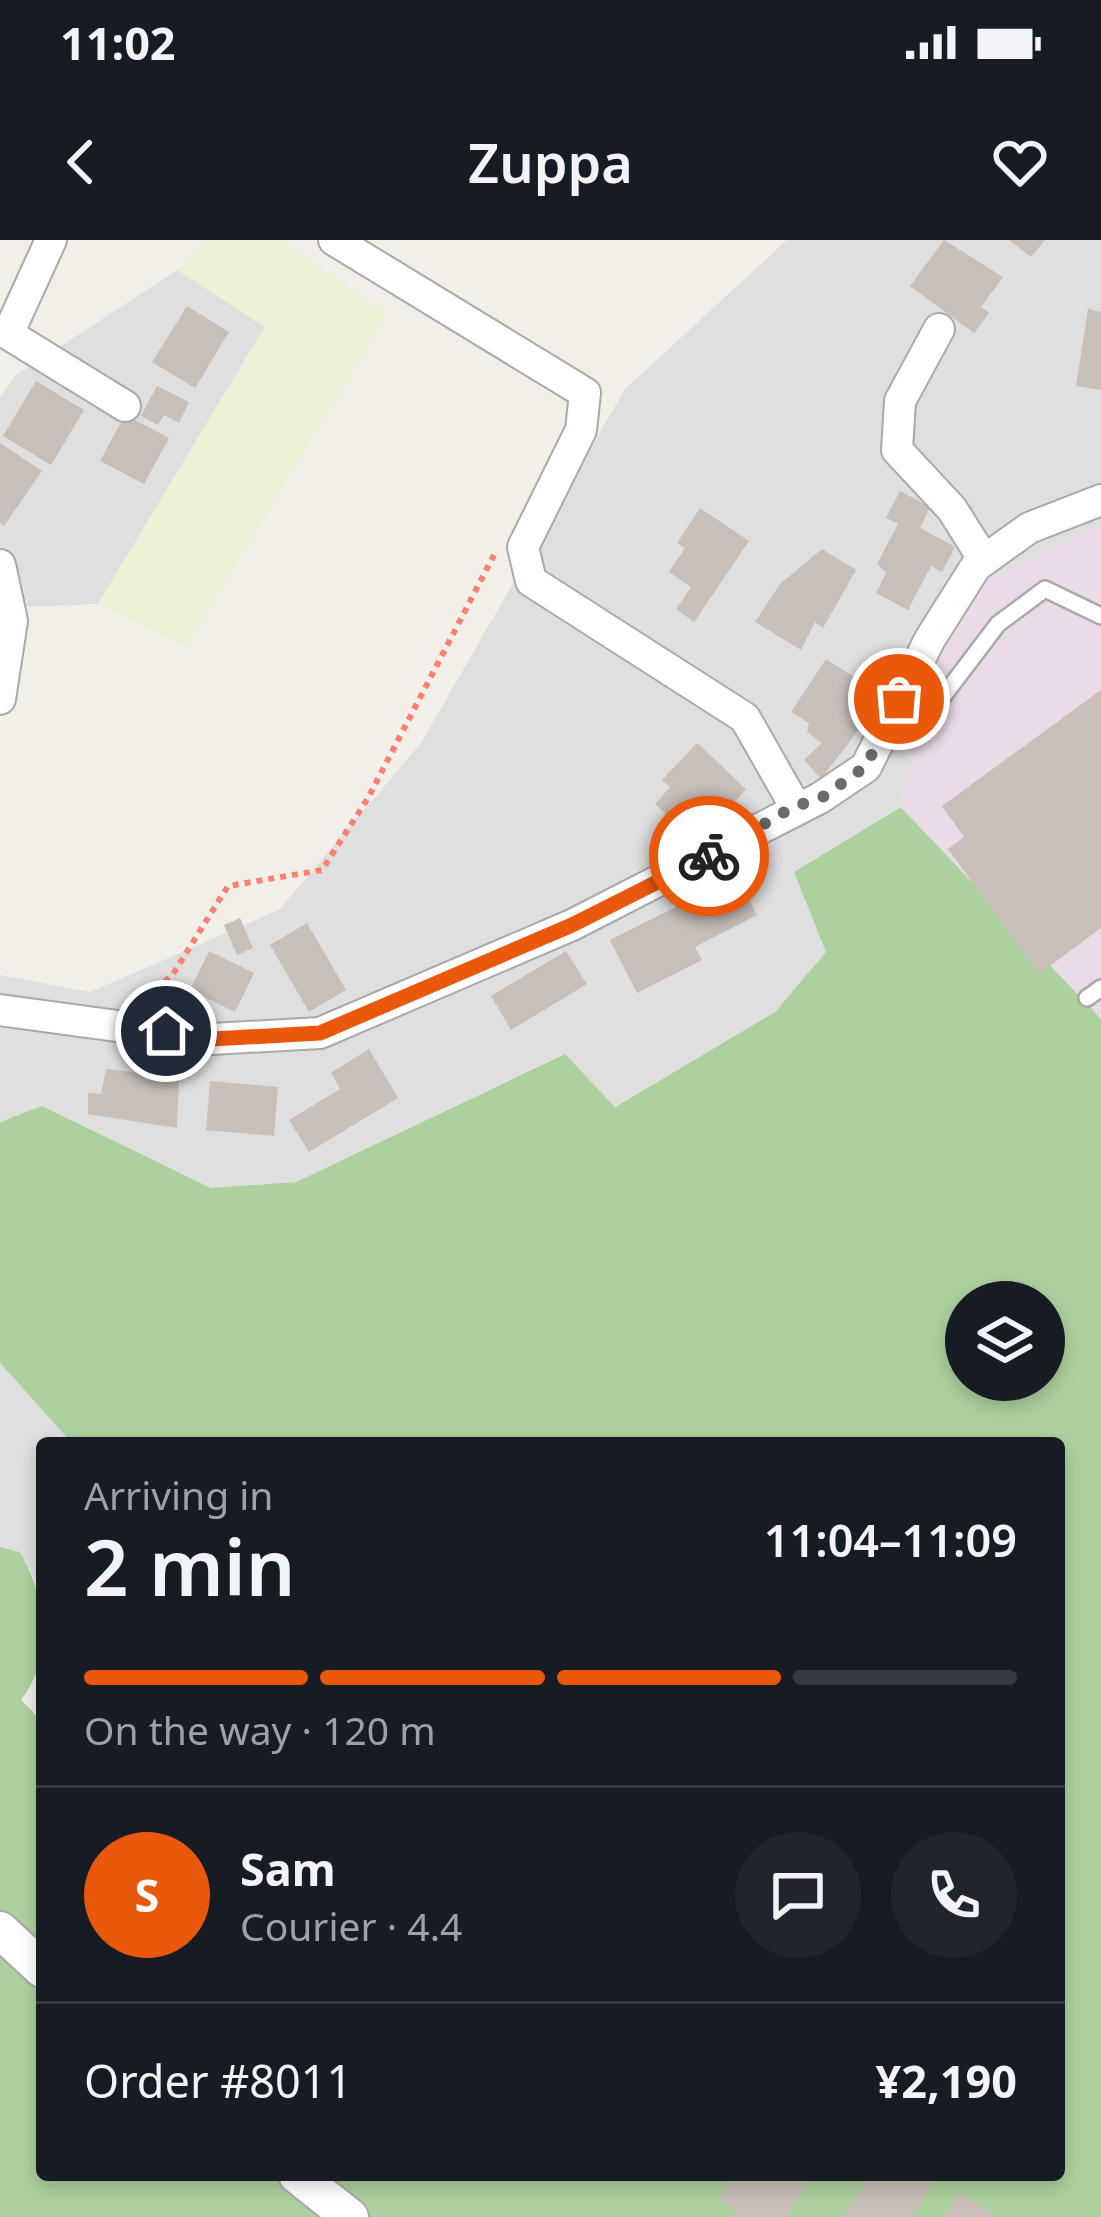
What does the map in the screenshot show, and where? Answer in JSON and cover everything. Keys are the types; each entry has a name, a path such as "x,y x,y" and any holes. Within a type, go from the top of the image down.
{"street":[{"path":"51,240 8,334 125,406"},
{"path":"334,240 585,393 581,430 523,548 531,581 746,718 795,806"},
{"path":"939,328 900,401 897,450 952,508 984,560"},
{"path":"0,1010 212,1039 320,1033 572,925 694,866 795,806 820,799 866,766 930,639 984,560 1029,528 1101,500"},
{"path":"0,565 12,621 0,699"},
{"path":"0,1930 36,1964"},
{"path":"305,2181 350,2217"}],"lane":[{"path":"879,741 935,706 998,624 1045,589 1101,616"}],"path":[{"path":"120,1023 173,974 228,886 322,870 368,798 503,536"}],"shaded area":[{"path":"787,240 1101,240 1101,530 986,582 935,663 901,807 795,872 827,952 775,1012 614,1107 564,1054 296,1182 211,1188 42,1106 0,1122 0,975 90,992 279,910 421,743 625,389"},
{"path":"177,270 265,326 98,604 0,608 0,397 15,376"},
{"path":"1101,525 1101,1019 901,807 935,663 986,582"},
{"path":"0,1363 67,1437 36,1437 36,1580 20,1552 0,1547"}],"green space":[{"path":"207,240 279,240 387,314 186,646 98,604 265,327 177,270"},
{"path":"901,807 1101,1019 1101,2217 0,2217 0,1547 20,1552 36,1589 36,1673 21,1700 36,1715 36,2181 1065,2181 1065,1437 67,1437 0,1363 0,1122 42,1106 211,1188 296,1182 565,1054 615,1107 775,1012 826,952 794,872"}],"building":[{"path":"944,240 1003,277 981,307 989,313 974,333 910,286"},
{"path":"1009,240 1045,240 1031,257"},
{"path":"187,306 229,332 195,388 152,362"},
{"path":"1088,309 1101,312 1101,390 1076,386"},
{"path":"36,381 84,410 51,465 3,436"},
{"path":"157,386 189,402 179,423 164,415 158,425 141,416"},
{"path":"125,415 169,438 144,484 100,461"},
{"path":"0,443 42,471 4,526 0,523"},
{"path":"900,491 930,507 920,528 955,547 942,572 931,566 908,610 876,593 886,573 877,564 898,524 886,518"},
{"path":"700,508 749,541 694,622 676,609 691,587 669,572 685,548 677,543"},
{"path":"822,549 856,570 823,628 815,622 801,650 755,622 780,584"},
{"path":"826,659 876,691 866,700 876,707 821,779 804,760 822,743 807,732 809,723 791,712"},
{"path":"1101,690 1101,928 1039,974 948,849 964,837 942,806"},
{"path":"697,743 746,789 713,825 703,816 686,833 655,804 670,787 662,780"},
{"path":"749,870 757,887 746,893 757,915 695,947 702,960 637,993 610,940"},
{"path":"240,918 253,948 237,955 224,925"},
{"path":"307,923 346,990 309,1012 270,945"},
{"path":"209,951 254,973 235,1012 190,990"},
{"path":"566,951 587,984 511,1030 491,996"},
{"path":"369,1049 398,1098 309,1152 289,1120 340,1089 331,1073"},
{"path":"106,1069 179,1077 177,1128 88,1114 88,1093 101,1094"},
{"path":"210,1081 278,1087 274,1136 206,1130"},
{"path":"729,2181 808,2182 786,2217 730,2217 735,2210 718,2199"},
{"path":"867,2181 898,2181 908,2188 900,2181 932,2183 913,2217 841,2217"},
{"path":"959,2192 998,2217 943,2217"}],"way so far":[{"path":"709,856 795,806 820,799 866,766 899,699"}],"route":[{"path":"166,1031 212,1039 320,1033 572,925 709,856"}]}
